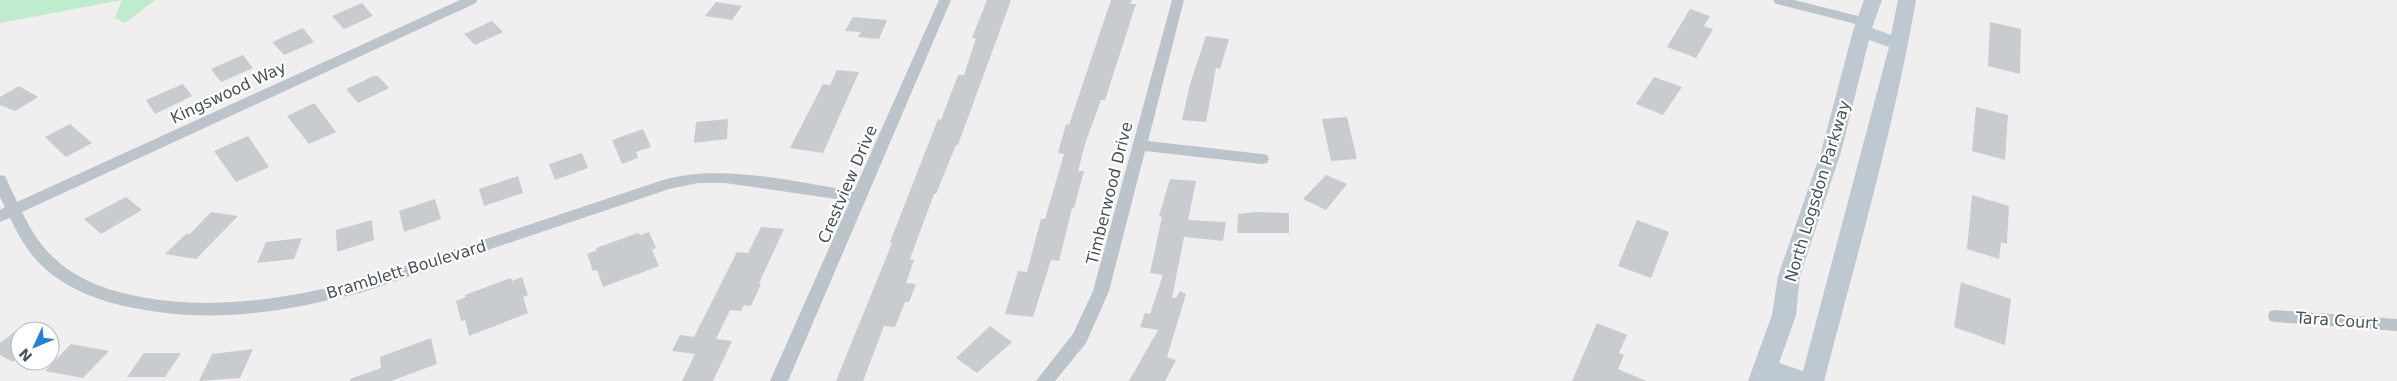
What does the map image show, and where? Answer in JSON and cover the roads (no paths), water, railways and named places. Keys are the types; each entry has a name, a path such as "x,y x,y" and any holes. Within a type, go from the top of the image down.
{"main road":[{"name":"North Logsdon Parkway","path":"1763,375 1784,315 1789,276 1831,152 1873,0"},
{"path":"1812,381 1899,44 1906,0"},
{"path":"1864,27 1899,44"},
{"path":"1763,375 1803,381"}],"street":[{"name":"Kingswood Way","path":"7,213 471,0"},
{"name":"Crestview Drive","path":"779,381 945,0"},
{"name":"Timberwood Drive","path":"1045,381 1074,346 1092,315 1101,291 1178,0"},
{"path":"1139,145 1262,159"},
{"name":"Bramblett Boulevard","path":"0,180 7,213 48,261 83,285 106,295 133,303 162,307 224,310 289,302 387,278 636,194 668,184 698,178 725,178 860,197"},
{"name":"Tara Court","path":"2276,316 2397,325"}],"lane":[{"path":"1778,0 1864,27"}]}
